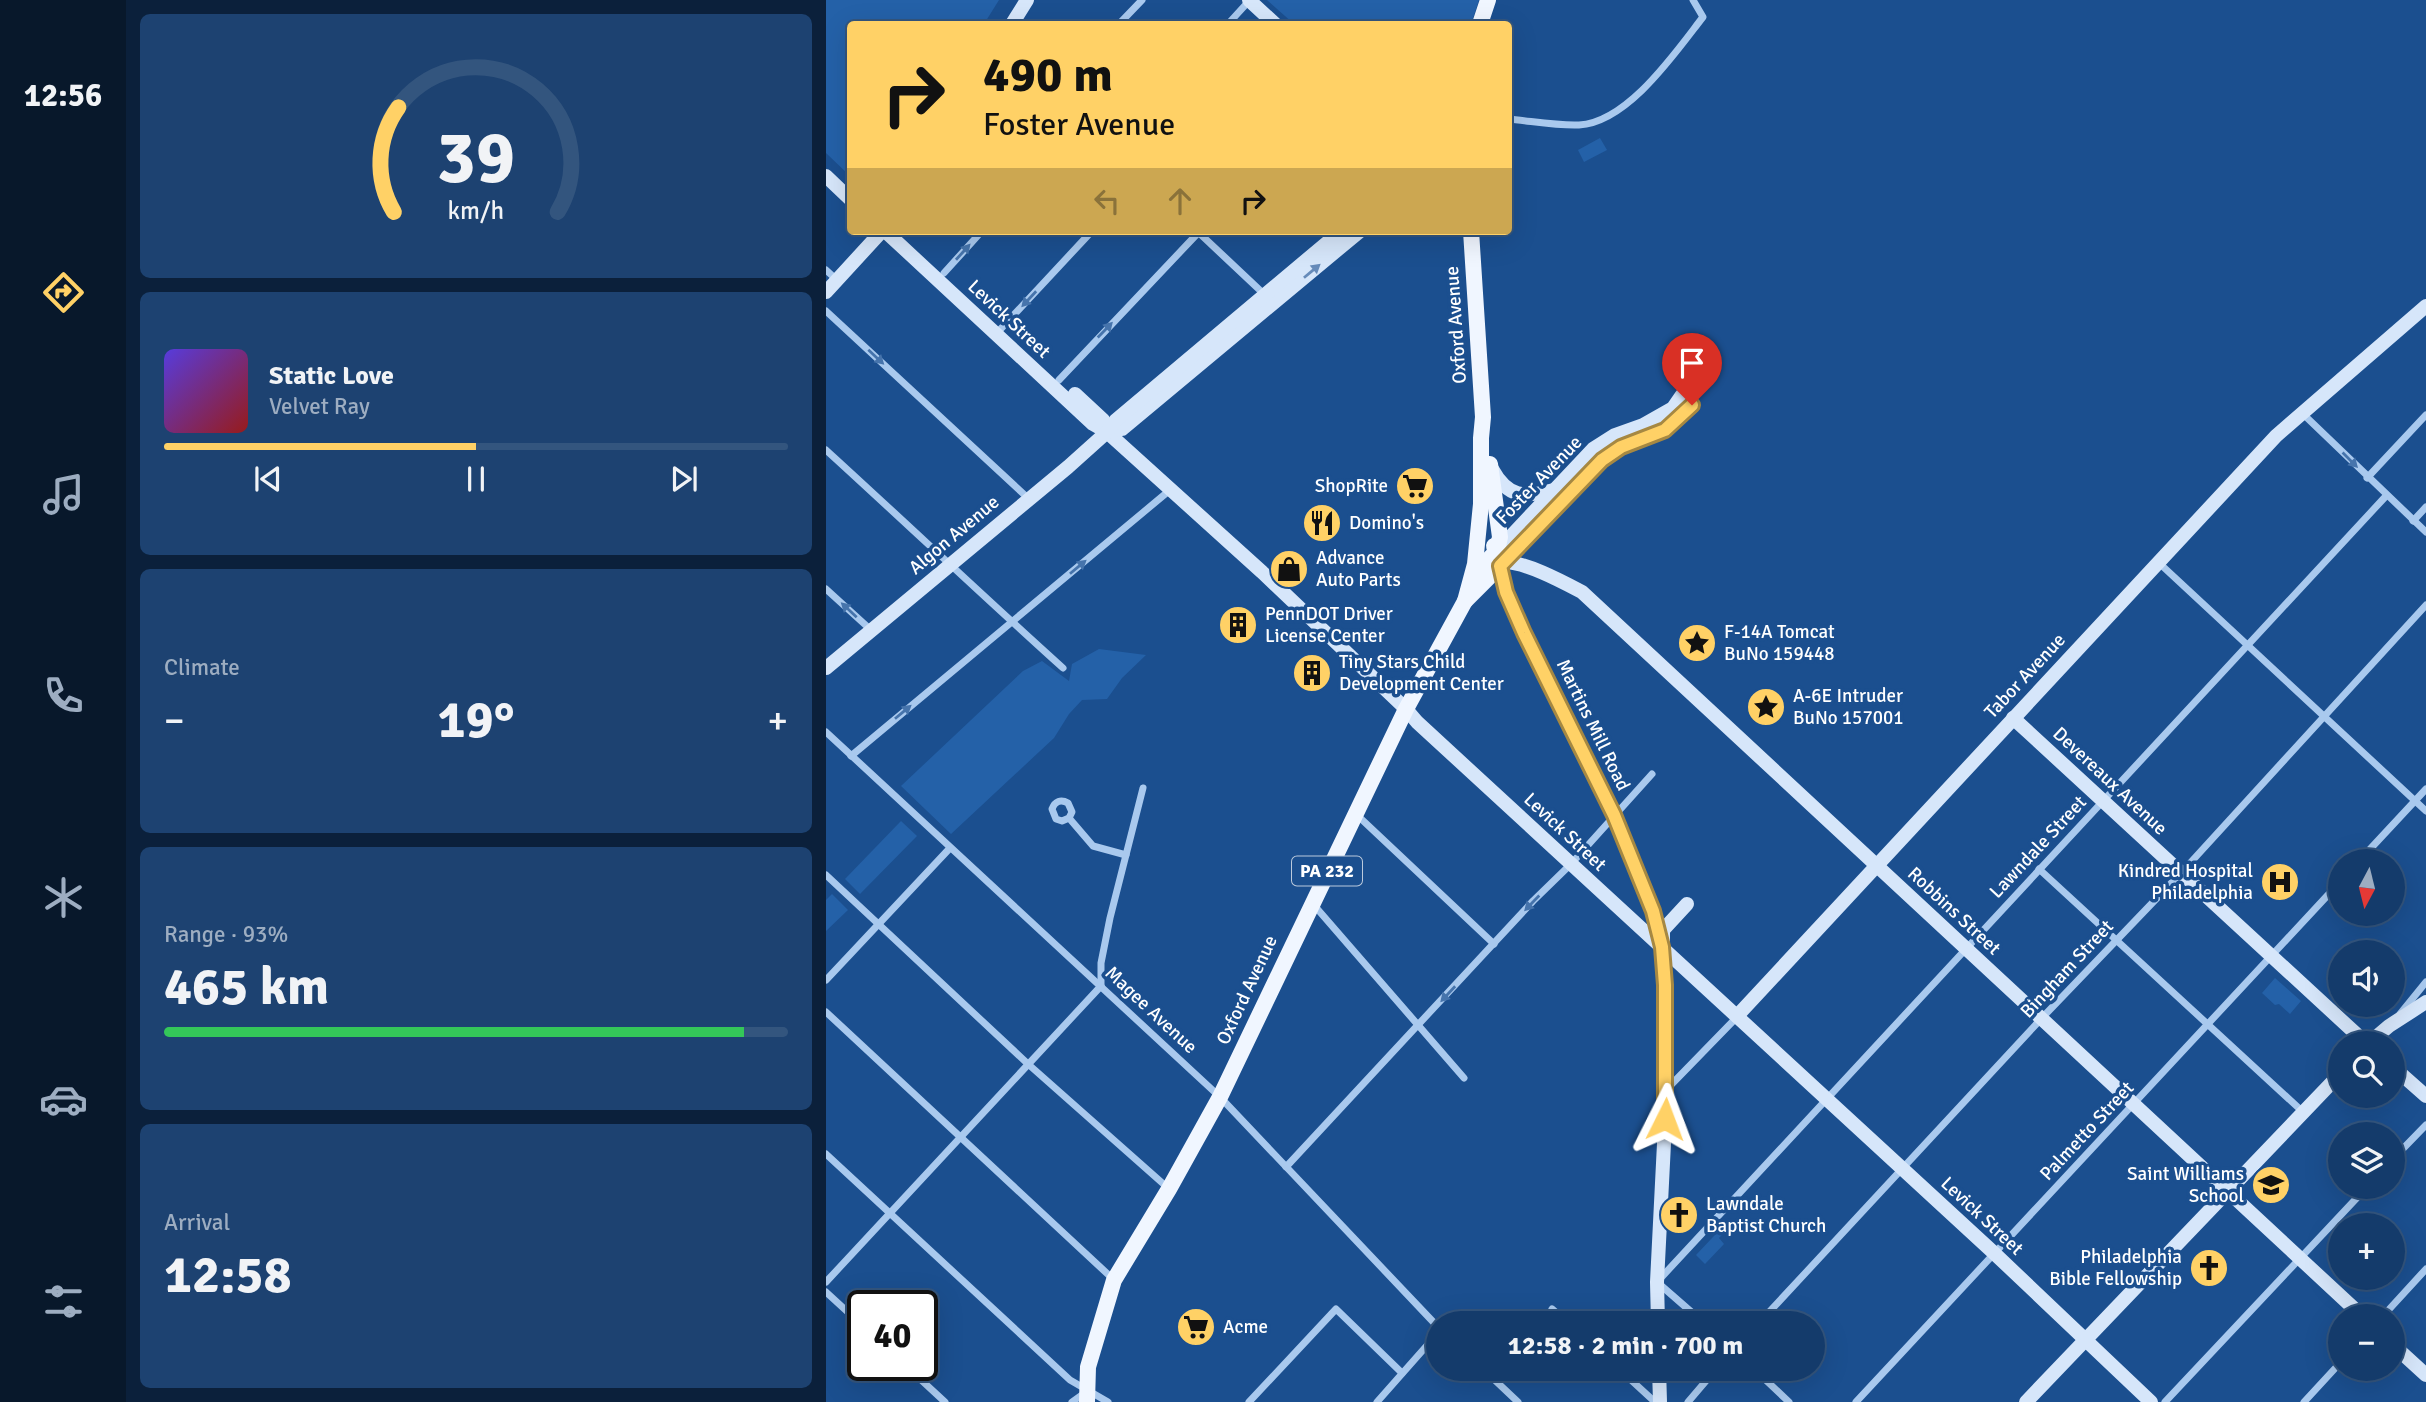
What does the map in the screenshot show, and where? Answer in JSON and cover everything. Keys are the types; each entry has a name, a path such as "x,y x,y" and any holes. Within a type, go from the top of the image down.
{"main road":[{"path":"1481,21 1488,0"},
{"name":"Oxford Avenue","path":"1087,1397 1088,1367 1114,1280 1220,1097 1406,709 1465,601 1500,559 1500,537 1488,437 1483,417 1471,235"},
{"name":"Oxford Avenue","path":"1465,601 1472,576 1481,504 1480,438 1483,417"},
{"name":"Martins Mill Road","path":"1482,481 1490,538 1500,559"},
{"name":"Oxford Avenue","path":"1472,576 1500,559"}],"street":[{"path":"1014,21 1027,0"},
{"path":"1122,21 1142,0"},
{"path":"1231,21 1250,0 1272,21"},
{"path":"1512,119 1579,125 1611,115 1643,88 1683,44 1703,17 1693,0"},
{"path":"826,165 847,185"},
{"path":"826,176 847,196"},
{"path":"826,292 831,275 879,235"},
{"name":"Levick Street","path":"889,235 1103,419 1107,432"},
{"name":"Levick Street","path":"902,235 944,272 1093,424 1107,432 1262,572 1417,722 1826,1097 2151,1402"},
{"path":"944,272 978,235"},
{"path":"999,331 1088,235"},
{"path":"1059,380 1194,235"},
{"path":"1200,235 1269,299"},
{"name":"Algon Avenue","path":"826,668 1107,432 1122,429 1337,235"},
{"name":"Algon Avenue","path":"1269,299 1355,235"},
{"name":"Tabor Avenue","path":"1667,1089 2276,436 2426,306"},
{"path":"826,311 1028,499"},
{"name":"Foster Avenue","path":"1687,400 1665,430 1621,447 1602,460 1500,559 1555,489 1593,449 1615,435 1643,425 1687,400"},
{"path":"2301,412 2426,532"},
{"path":"2367,478 2426,415"},
{"path":"826,450 1063,668"},
{"path":"1490,465 1500,482 1512,492 1529,495 1555,489"},
{"path":"851,756 1170,490"},
{"name":"Lawndale Street","path":"1657,1282 2386,496"},
{"path":"2413,521 2426,508"},
{"name":"Robbins Street","path":"1500,559 1557,578 1582,592 2349,1304"},
{"name":"Martins Mill Road","path":"1500,559 1506,592 1614,815 1653,911 1662,947 1667,1089 1658,1311"},
{"path":"2158,562 2426,811"},
{"path":"826,589 871,631"},
{"name":"Bingham Street","path":"1770,1311 2116,939 2181,873 2426,605"},
{"name":"Devereaux Avenue","path":"2013,718 2355,1031"},
{"name":"Magee Avenue","path":"826,732 1220,1097 1426,1314"},
{"path":"1286,1167 1571,864 1651,774"},
{"path":"826,1282 1101,986 1101,963 1143,788"},
{"path":"2370,849 2426,789"},
{"path":"1355,814 1494,944"},
{"path":"1069,818 1093,846 1126,855"},
{"path":"826,980 950,848"},
{"path":"2039,869 2303,1112"},
{"path":"826,875 1028,1064 1168,1189"},
{"name":"Palmetto Street","path":"1856,1402 2328,895"},
{"path":"1312,903 1464,1078"},
{"path":"1662,947 1663,930 1687,904"},
{"path":"2389,1026 2426,982"},
{"path":"2383,1031 2426,1002"},
{"path":"826,1012 1114,1280"},
{"path":"2405,1078 2426,1097"},
{"path":"2026,1402 2328,1086"},
{"path":"2405,1147 2426,1125"},
{"path":"826,1154 1087,1397"},
{"path":"2165,1402 2356,1199"},
{"path":"2394,1304 2426,1269"},
{"path":"1657,1282 1690,1311"},
{"path":"826,1292 847,1311"},
{"path":"1250,1402 1336,1309 1402,1373"},
{"path":"1379,1401 1426,1346"},
{"path":"2405,1356 2426,1375"},
{"path":"2304,1402 2328,1376"},
{"path":"922,1381 945,1402"},
{"path":"1496,1381 1518,1402"},
{"path":"1633,1381 1658,1402"},
{"path":"1658,1402 1659,1381"},
{"path":"1688,1402 1706,1381"},
{"path":"1767,1381 1788,1402"},
{"path":"1072,1402 1087,1397 1092,1392 1108,1402"}],"shaded area":[{"path":"826,0 999,0 986,21 847,21 847,173 826,153"},
{"path":"1267,0 1479,0 1472,21 1291,21"},
{"path":"1600,138 1607,150 1584,162 1578,150"},
{"path":"1099,649 1146,655 1122,678 1107,699 1082,700 1069,714 1054,738 951,834 901,786 1023,671 1042,661 1069,681 1072,664"},
{"path":"901,821 917,836 860,894 845,879"},
{"path":"832,894 848,910 826,931 826,900"},
{"path":"2275,978 2301,1001 2290,1014 2262,993"},
{"path":"1730,1219 1733,1223 1719,1238 1724,1244 1705,1264 1696,1255"}],"place":[{"name":"ShopRite","path":"1415,486"},
{"name":"Domino's","path":"1322,523"},
{"name":"Advance Auto Parts","path":"1289,569"},
{"name":"PennDOT Driver License Center","path":"1238,625"},
{"name":"F-14A Tomcat BuNo 159448","path":"1697,643"},
{"name":"Tiny Stars Child Development Center","path":"1312,673"},
{"name":"A-6E Intruder BuNo 157001","path":"1766,707"},
{"name":"Kindred Hospital Philadelphia","path":"2280,882"},
{"name":"Saint Williams School","path":"2271,1185"},
{"name":"Lawndale Baptist Church","path":"1679,1215"},
{"name":"Philadelphia Bible Fellowship","path":"2209,1268"},
{"name":"Acme","path":"1196,1327"}],"route":[{"path":"1665,1119 1665,985 1662,947 1653,911 1614,815 1524,633 1506,592 1500,566 1520,548 1592,468 1621,447 1665,430 1692,405"}]}
